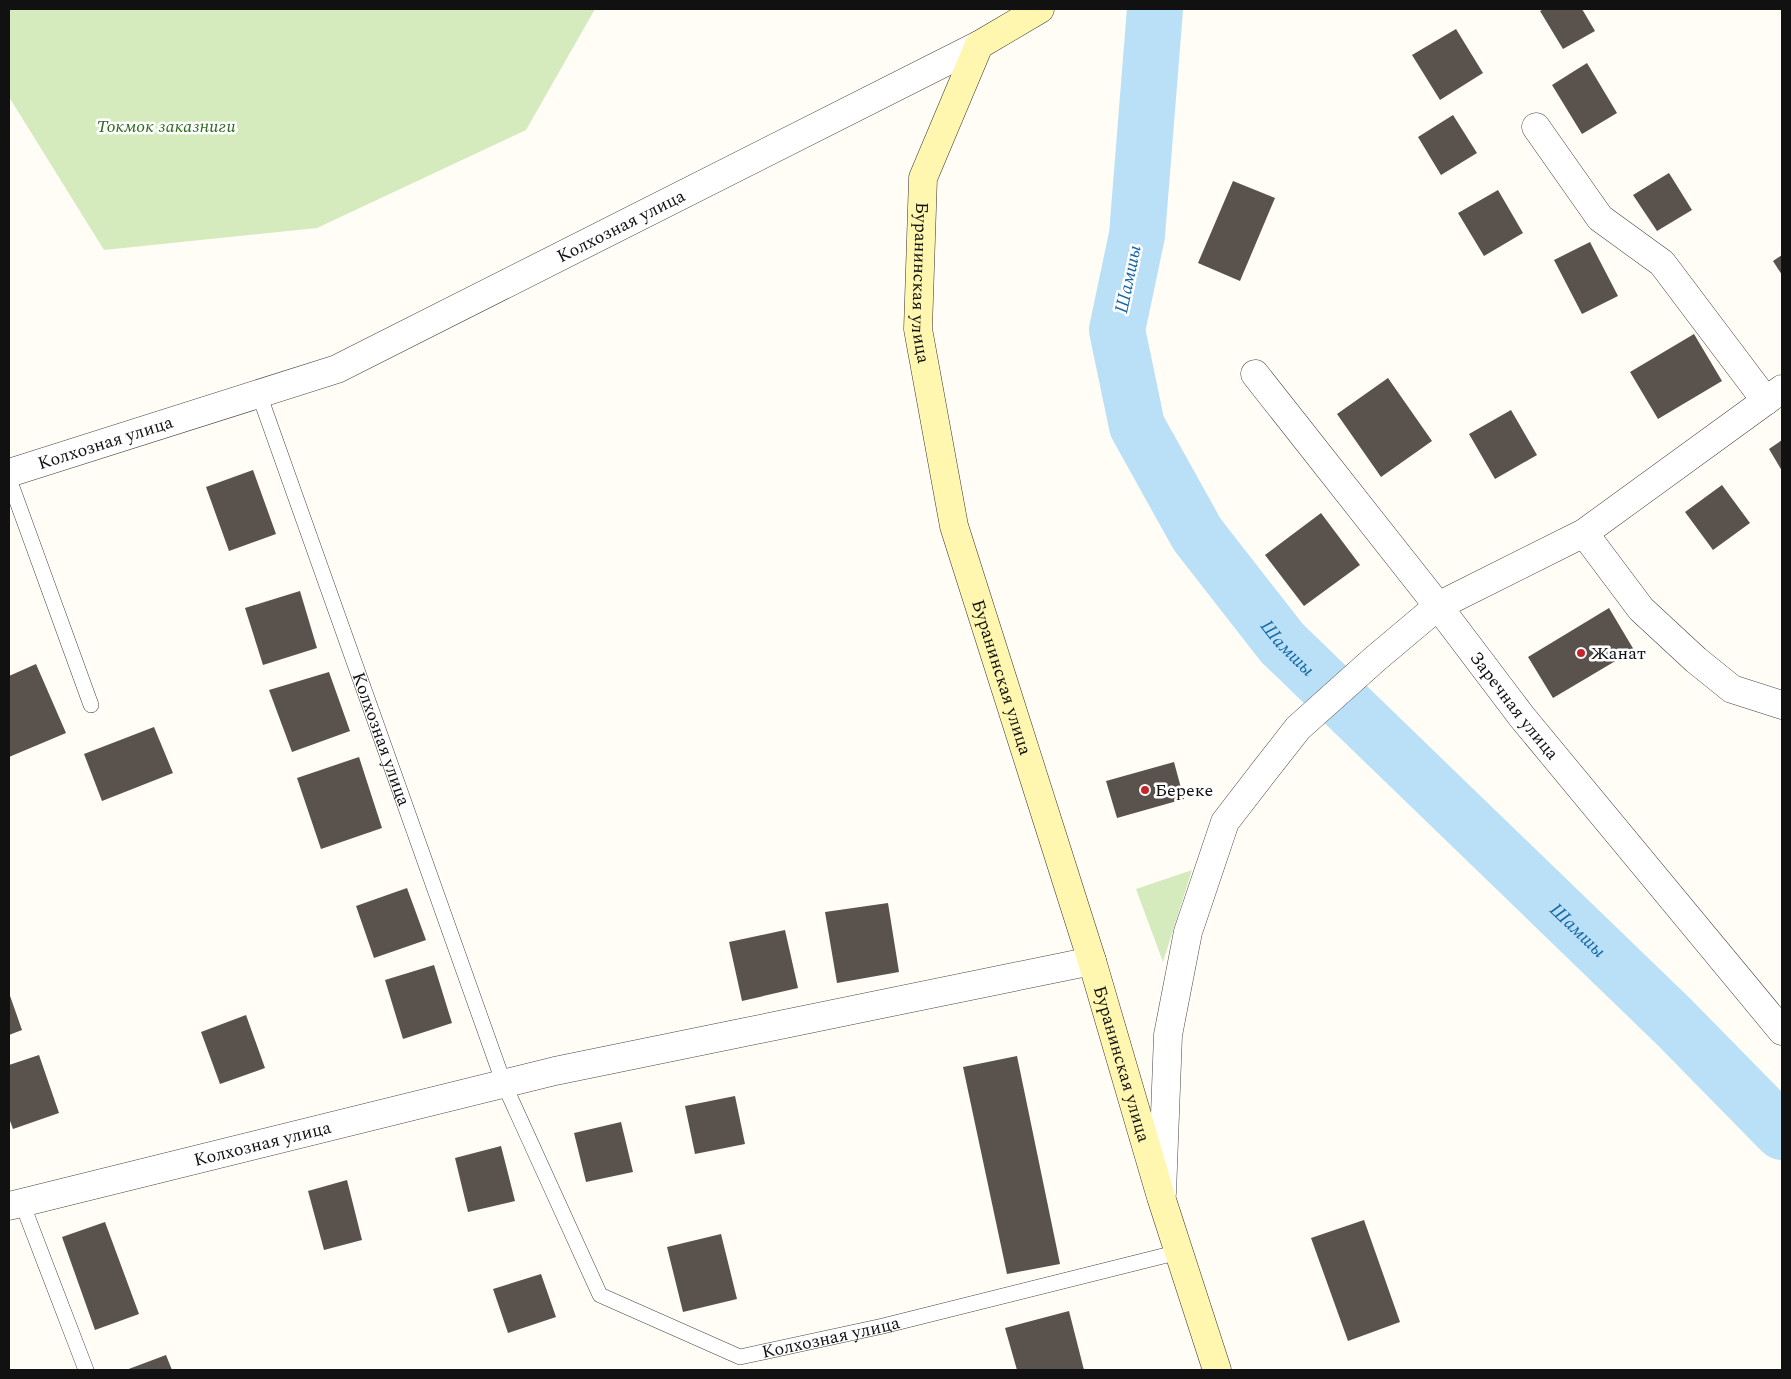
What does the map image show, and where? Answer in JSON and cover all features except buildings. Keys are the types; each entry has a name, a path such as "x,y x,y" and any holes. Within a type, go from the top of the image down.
{"main road":[{"path":"979,45 1040,9"},
{"name":"Буранинская улица","path":"979,45 923,178 918,329 954,526 1092,961 1161,1197 1217,1370"}],"street":[{"name":"Колхозная улица","path":"9,473 337,369 979,45"},
{"path":"1161,1197 1168,1034 1188,932 1225,822 1298,728 1438,606 1584,534 1774,395 1662,262 1600,218 1536,126"},
{"name":"Заречная улица","path":"1255,374 1438,606 1522,717 1782,1031"},
{"path":"1584,534 1641,609 1696,660 1732,689 1782,705"},
{"name":"Колхозная улица","path":"15,1205 555,1071 1092,961"}],"lane":[{"name":"Колхозная улица","path":"258,394 504,1084 600,1295 740,1357 883,1326 1179,1252"},
{"path":"9,479 91,705"},
{"name":"Колхозная улица","path":"15,1205 86,1370"}],"green space":[{"name":"Токмок заказниги","path":"9,9 595,9 526,130 317,228 104,250 9,97"},
{"path":"1192,870 1163,962 1136,889"}],"waterway":[{"name":"Шамшы","path":"1155,9 1137,235 1117,330 1137,426 1197,534 1282,643 1673,1021 1782,1132"}],"place":[{"name":"Жанат","path":"1581,653"},
{"name":"Береке","path":"1145,790"}]}
